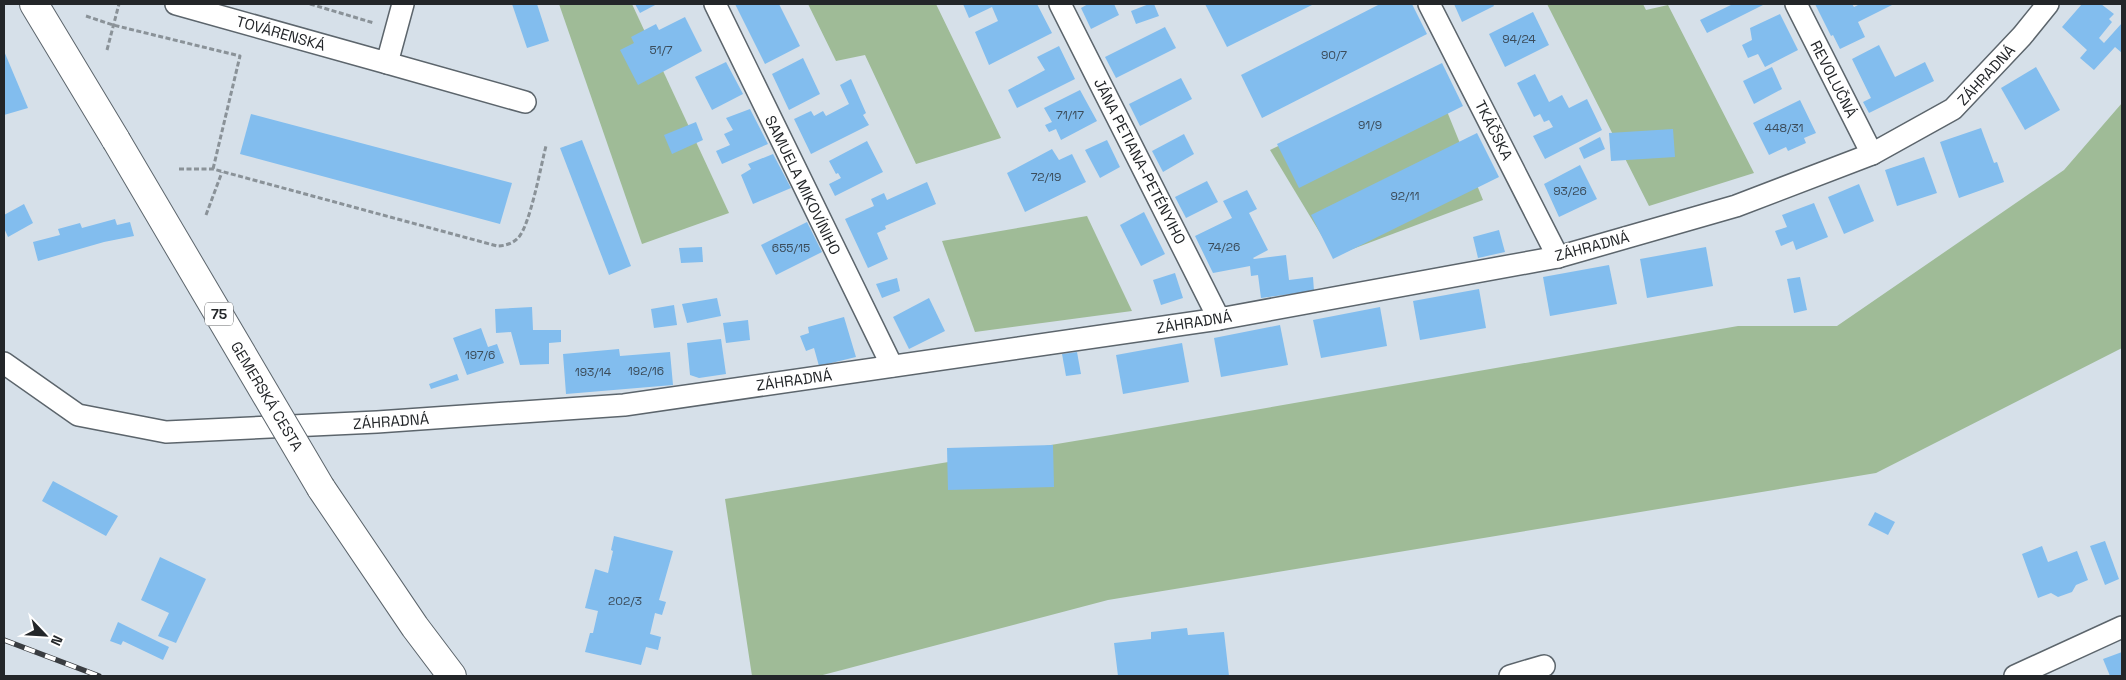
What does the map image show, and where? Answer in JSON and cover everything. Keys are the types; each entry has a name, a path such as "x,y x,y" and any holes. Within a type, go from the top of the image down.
{"main road":[{"name":"GEMERSKÁ CESTA","path":"34,4 321,488 415,627 452,676"}],"street":[{"name":"TOVÁRENSKÁ","path":"176,4 525,102"},
{"path":"387,63 403,4"},
{"name":"SAMUELA MIKOVÍNIHO","path":"715,4 892,366"},
{"name":"JÁNA PETIANA-PETÉNYIHO","path":"1060,4 1219,319"},
{"name":"TKÁČSKA","path":"1429,4 1558,257"},
{"name":"REVOLUČNÁ","path":"1796,4 1872,154"},
{"name":"ZÁHRADNÁ","path":"266,428 624,405 1219,319 1558,257 1736,206 1872,154 1953,109 2022,36 2048,4"},
{"name":"GEMERSKÁ CESTA","path":"4,363 78,415 166,432 266,428"},
{"path":"2015,676 2122,627"},
{"path":"1510,676 1544,666"}],"path":[{"path":"107,50 118,4"},
{"path":"309,4 382,25"},
{"path":"86,16 113,25 240,56 212,169"},
{"path":"179,169 212,169 497,246 506,246 519,238 527,220 546,146"},
{"path":"206,215 222,172"}],"green space":[{"path":"559,4 632,4 729,213 642,244"},
{"path":"808,4 936,4 1001,138 916,164 865,55 836,61"},
{"path":"1547,4 1643,4 1646,10 1668,5 1754,173 1649,206"},
{"path":"1431,72 1483,200 1334,256 1270,150"},
{"path":"2122,103 2122,348 1876,473 1108,600 819,676 752,676 725,499 1111,435 1738,326 1837,326 2064,170"},
{"path":"1087,216 1132,311 975,332 942,241"}],"building":[{"path":"512,4 537,4 549,41 527,48"},
{"path":"635,4 657,4 640,13"},
{"path":"735,4 779,4 800,46 765,64"},
{"path":"963,4 1037,4 1052,33 989,65 975,32 998,21 992,7 969,18"},
{"path":"1088,4 1114,4 1119,15 1091,29 1081,8"},
{"path":"1154,4 1159,16 1136,24 1131,11"},
{"path":"1205,4 1314,4 1227,47"},
{"path":"1380,4 1412,4 1427,34 1262,118 1241,75"},
{"path":"1454,4 1493,4 1494,6 1462,22"},
{"path":"1733,4 1765,4 1707,33 1700,20"},
{"path":"1815,4 1852,4 1854,7 1860,4 1894,4 1858,22 1865,37 1840,49 1833,35 1831,36"},
{"path":"2082,4 2101,4 2114,14 2109,19 2112,22 2099,38 2104,43 2122,23 2122,53 2115,47 2094,70 2080,58 2087,50 2062,27"},
{"path":"1533,12 1549,45 1505,67 1489,34"},
{"path":"1780,14 1798,50 1765,67 1758,54 1748,58 1742,45 1752,40 1750,28"},
{"path":"685,17 702,51 638,85 620,50 634,43 631,37 656,24 659,30"},
{"path":"1165,27 1176,48 1116,78 1105,57"},
{"path":"1879,45 1895,77 1925,62 1934,81 1869,113 1863,102 1871,98 1852,59"},
{"path":"1059,46 1075,79 1017,108 1008,90 1045,70 1037,57"},
{"path":"4,51 28,108 4,115"},
{"path":"803,58 820,94 789,110 772,74"},
{"path":"726,62 743,94 712,110 695,77"},
{"path":"1442,63 1463,106 1299,188 1277,144"},
{"path":"1772,67 1782,89 1754,104 1743,81"},
{"path":"2036,67 2060,110 2025,130 2001,88"},
{"path":"1535,74 1549,102 1562,95 1569,108 1587,99 1602,130 1545,159 1533,136 1553,127 1549,120 1544,122 1540,114 1534,117 1517,83"},
{"path":"1181,78 1192,99 1140,126 1129,104"},
{"path":"851,79 866,113 863,115 869,125 811,154 794,119 811,111 814,116 823,111 826,116 849,104 840,85"},
{"path":"1080,90 1097,121 1061,140 1056,129 1049,132 1045,125 1052,122 1044,108"},
{"path":"1800,100 1816,133 1804,138 1806,143 1788,151 1786,147 1769,155 1753,123"},
{"path":"750,109 768,144 722,164 716,151 730,145 724,134 733,130 726,118"},
{"path":"251,114 512,183 500,224 240,154"},
{"path":"696,122 703,140 672,154 664,135"},
{"path":"1981,128 1994,163 1997,162 2004,182 1959,198 1940,142"},
{"path":"1673,129 1675,157 1611,161 1609,133"},
{"path":"1477,133 1499,177 1333,259 1311,215"},
{"path":"1184,134 1194,154 1163,172 1152,151"},
{"path":"1600,137 1605,149 1584,159 1579,148"},
{"path":"582,140 631,266 609,275 560,148"},
{"path":"1107,140 1120,167 1100,178 1085,150"},
{"path":"867,141 883,172 835,196 829,184 841,178 838,173 836,174 829,161"},
{"path":"1052,149 1059,160 1072,154 1086,182 1025,212 1007,173"},
{"path":"773,154 791,188 753,204 741,175 751,169 748,164"},
{"path":"1924,157 1937,193 1897,206 1885,170"},
{"path":"1580,165 1597,199 1559,217 1544,184"},
{"path":"1207,181 1218,202 1186,218 1175,197"},
{"path":"927,182 936,204 885,226 886,229 877,233 888,259 868,268 845,219 874,206 871,199 884,193 887,200"},
{"path":"1859,184 1874,221 1844,234 1828,197"},
{"path":"1247,190 1257,209 1249,213 1268,250 1253,258 1286,255 1289,280 1313,277 1314,291 1261,298 1258,275 1251,276 1250,266 1213,273 1195,236 1232,218 1223,201"},
{"path":"1814,203 1828,237 1796,250 1793,241 1781,246 1775,231 1787,227 1782,215"},
{"path":"24,204 33,223 8,237 4,228 4,215"},
{"path":"1144,212 1165,254 1141,266 1120,225"},
{"path":"115,219 117,225 130,222 134,236 104,242 38,261 33,242 60,235 58,229 80,223 82,228"},
{"path":"807,222 822,252 776,275 761,245"},
{"path":"1499,230 1505,252 1478,258 1473,237"},
{"path":"702,247 703,262 681,263 679,248"},
{"path":"1706,247 1713,286 1647,298 1640,259"},
{"path":"1609,265 1617,304 1550,316 1543,277"},
{"path":"1175,273 1183,298 1161,305 1153,280"},
{"path":"1800,277 1807,310 1794,313 1787,279"},
{"path":"897,278 900,291 882,298 876,284"},
{"path":"1479,289 1486,328 1420,340 1413,301"},
{"path":"717,298 721,316 687,323 682,304"},
{"path":"929,298 945,331 909,349 893,317"},
{"path":"674,305 677,325 654,328 651,309"},
{"path":"532,307 533,330 561,330 561,342 549,343 549,364 520,365 511,332 496,333 495,309"},
{"path":"1380,307 1387,346 1321,358 1313,320"},
{"path":"844,317 856,357 819,366 814,348 806,351 800,336 809,333 808,327"},
{"path":"748,320 750,340 726,343 723,323"},
{"path":"1280,325 1288,365 1221,377 1214,338"},
{"path":"481,328 488,347 497,344 504,363 467,375 453,338"},
{"path":"721,339 726,374 699,378 690,375 687,343"},
{"path":"1182,343 1189,382 1123,394 1116,355"},
{"path":"619,349 620,356 670,352 673,385 566,394 563,354"},
{"path":"1077,352 1081,374 1066,376 1062,354"},
{"path":"457,374 459,380 431,389 429,384"},
{"path":"1053,445 1054,487 948,490 947,448"},
{"path":"53,481 118,516 106,536 42,501"},
{"path":"1875,512 1895,522 1888,535 1868,525"},
{"path":"614,536 673,551 659,600 666,602 662,615 655,613 650,634 661,637 658,650 646,647 641,665 585,652 590,633 593,633 598,611 585,608 595,569 608,573"},
{"path":"2105,541 2119,579 2105,585 2090,546"},
{"path":"2042,546 2048,562 2077,551 2088,580 2076,585 2072,592 2058,597 2051,593 2038,598 2022,554"},
{"path":"160,557 206,579 176,643 158,636 169,613 141,600"},
{"path":"118,622 169,647 163,660 123,641 121,645 110,641"},
{"path":"1187,628 1188,635 1224,632 1229,676 1118,676 1114,643 1151,639 1151,632"},
{"path":"2122,652 2122,676 2110,676 2103,659"}],"railway":[{"path":"4,640 99,676"}]}
